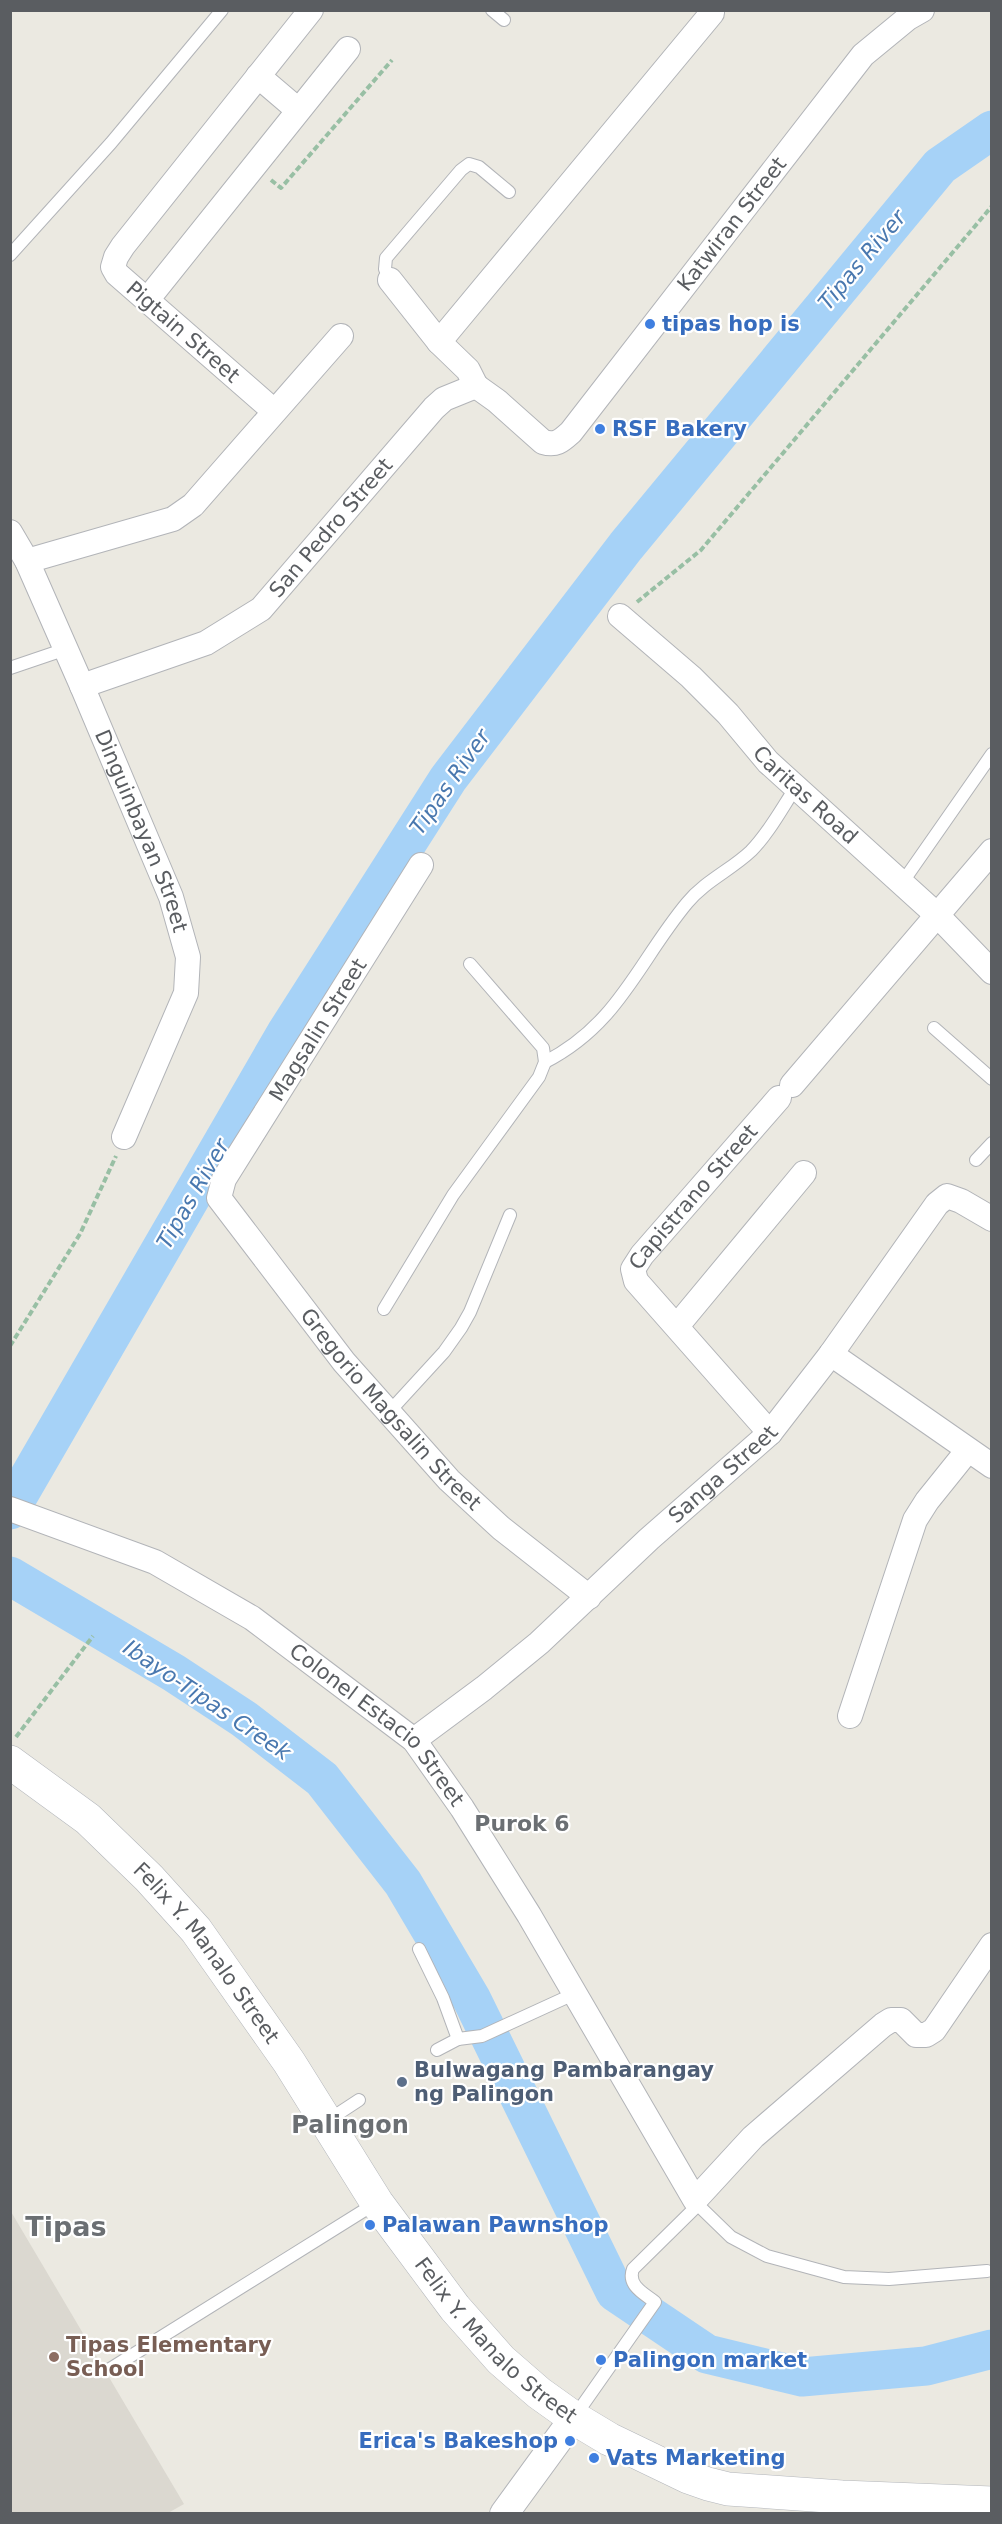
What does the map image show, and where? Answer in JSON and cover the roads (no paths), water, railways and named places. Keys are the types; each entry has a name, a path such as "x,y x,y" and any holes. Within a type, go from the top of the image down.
{"main road":[{"name":"Felix Y. Manalo Street","path":"10,1762 88,1819 149,1878 196,1930 289,2062 377,2203 455,2308 501,2360 539,2392 574,2418 609,2439 688,2477 728,2489 842,2497 992,2503"}],"street":[{"name":"Pigtain Street","path":"274,411 117,274 113,267 116,257 311,10"},
{"name":"Katwiran Street","path":"476,386 497,400 536,437 552,444 559,442 571,432 863,55 908,18 922,10"},
{"path":"439,342 712,13"},
{"path":"147,300 348,49"},
{"path":"258,76 298,110"},
{"path":"390,280 439,342 468,370 476,386"},
{"path":"27,561 173,519 193,505 341,336"},
{"name":"San Pedro Street","path":"82,686 206,643 261,609 434,408 444,399 476,386"},
{"name":"Dinguinbayan Street","path":"10,532 27,561 66,649 171,897 188,957 186,993 124,1137"},
{"name":"Caritas Road","path":"620,616 691,677 728,714 768,762 937,915 992,972"},
{"name":"Capistrano Street","path":"770,1433 636,1281 633,1269 642,1255 992,851"},
{"name":"Magsalin Street","path":"219,1198 224,1179 421,865"},
{"path":"677,1326 804,1173"},
{"name":"Sanga Street","path":"414,1740 484,1688 589,1597 648,1539 770,1433 831,1354 937,1204 947,1196 961,1201 992,1219"},
{"name":"Gregorio Magsalin Street","path":"219,1198 344,1362 449,1480 501,1528 589,1597"},
{"path":"831,1354 992,1466"},
{"path":"850,1716 915,1520 927,1501 968,1450"},
{"name":"Colonel Estacio Street","path":"16,1511 155,1562 252,1618 414,1740 462,1808 576,1993 697,2203"},
{"path":"697,2203 753,2137 883,2025 891,2020 901,2020 916,2035 926,2035 934,2030 992,1945"},
{"path":"504,2514 574,2418"}],"lane":[{"path":"10,255 111,143 222,10"},
{"path":"492,10 504,20"},
{"path":"390,280 385,269 386,258 461,170 469,164 479,167 509,192"},
{"path":"10,668 66,649"},
{"path":"902,883 992,754"},
{"path":"545,1062 582,1040 623,996 687,902 716,876 736,864 753,849 796,787"},
{"path":"384,1309 453,1195 539,1077 545,1062 543,1048 470,964"},
{"path":"934,1028 992,1079"},
{"path":"976,1160 992,1143"},
{"path":"389,1412 444,1352 461,1328 470,1312 510,1215"},
{"path":"419,1949 443,1998 458,2039"},
{"path":"437,2050 458,2039 482,2036 576,1993"},
{"path":"326,2122 359,2100"},
{"path":"110,2369 377,2203"},
{"path":"574,2418 655,2302 631,2283 630,2276 633,2269 697,2203 731,2237 767,2256 844,2277 889,2279 987,2271"}],"waterway":[{"name":"Tipas River","path":"10,1510 286,1033 448,779 626,546 940,166 992,130"},
{"name":"Ibayo-Tipas Creek","path":"10,1576 174,1673 244,1719 322,1779 403,1883 472,2000 615,2292 707,2354 802,2377 926,2366 992,2349"}],"place":[{"name":"tipas hop is","path":"650,324"},
{"name":"RSF Bakery","path":"600,429"},
{"name":"Bulwagang Pambarangay ng Palingon","path":"402,2082"},
{"name":"Palawan Pawnshop","path":"370,2225"},
{"name":"Tipas Elementary School","path":"54,2357"},
{"name":"Palingon market","path":"601,2360"},
{"name":"Erica's Bakeshop","path":"570,2441"},
{"name":"Vats Marketing","path":"594,2458"}],"district":[{"name":"Purok 6","path":"522,1823"},
{"name":"Palingon","path":"350,2125"},
{"name":"Tipas","path":"66,2226"}]}
